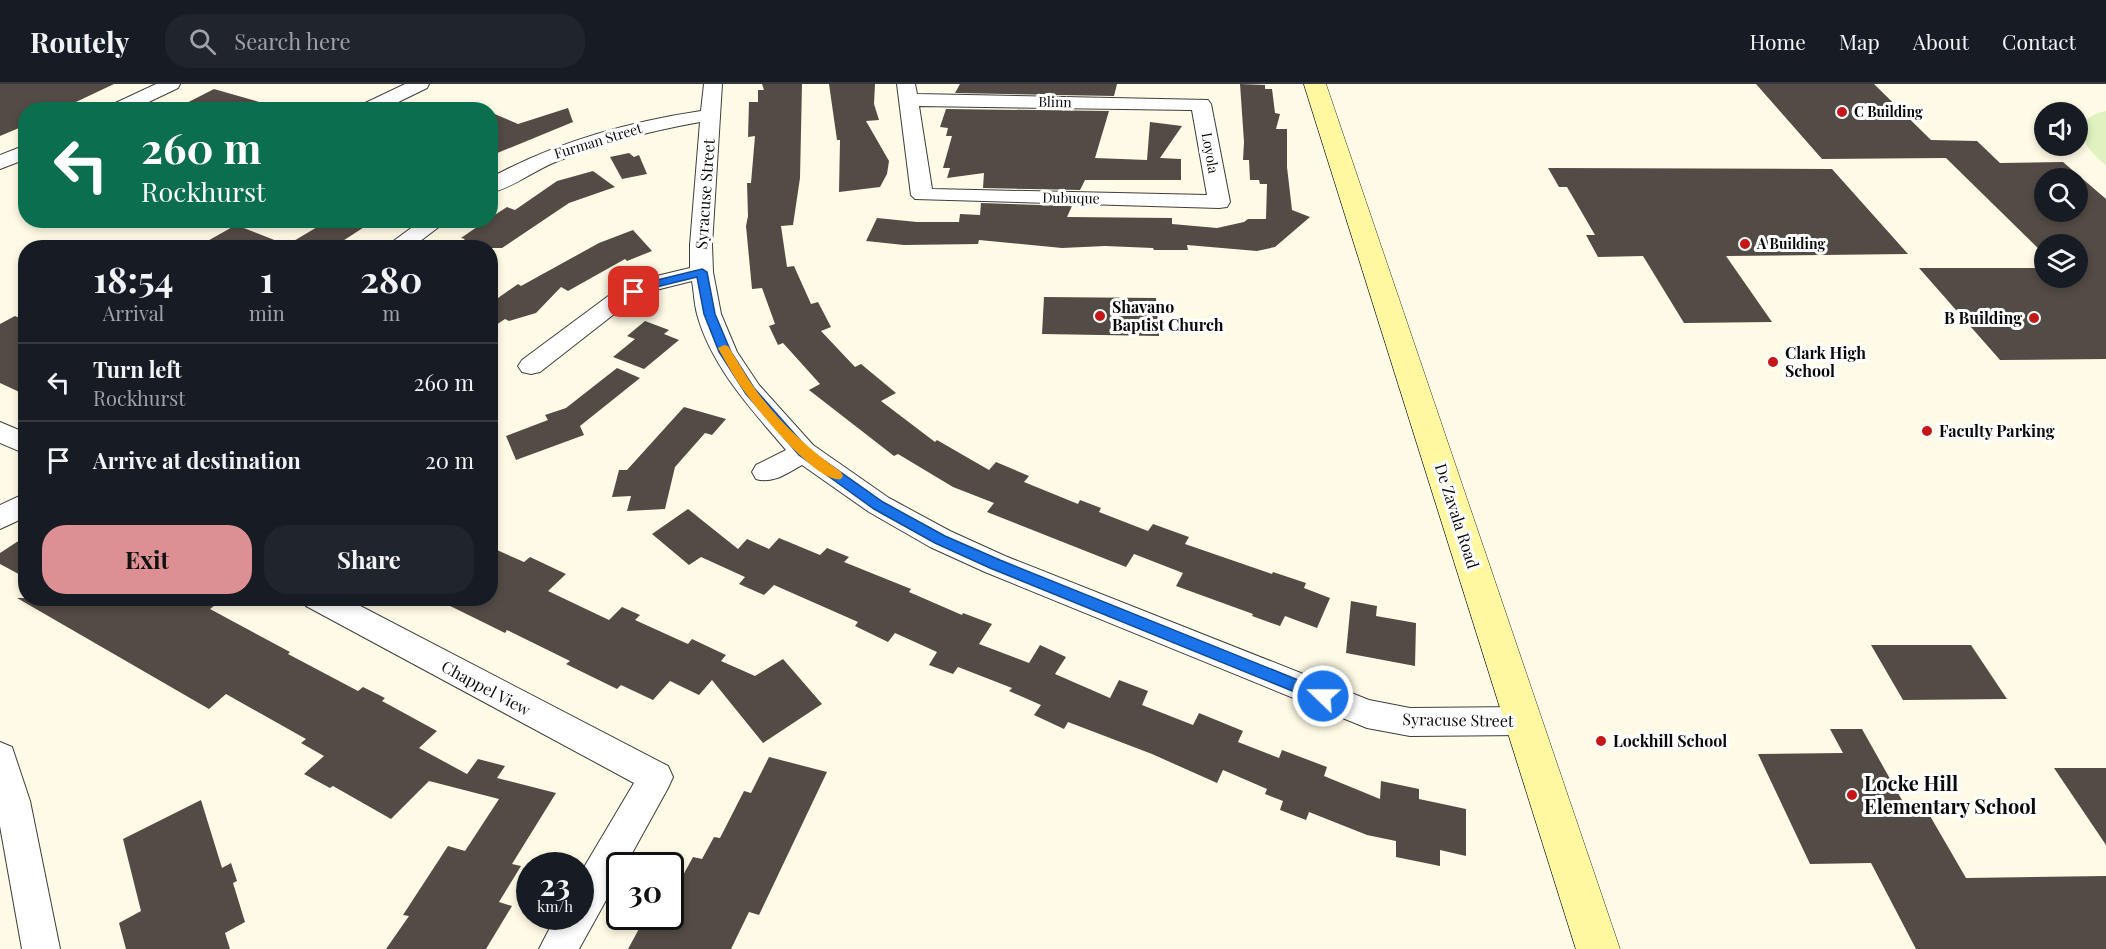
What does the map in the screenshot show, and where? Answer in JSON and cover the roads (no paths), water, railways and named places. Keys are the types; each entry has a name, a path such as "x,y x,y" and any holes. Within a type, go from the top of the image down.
{"main road":[{"name":"De Zavala Road","path":"1315,84 1598,949"}],"street":[{"path":"133,102 171,84"},
{"path":"383,102 420,84"},
{"name":"Syracuse Street","path":"713,84 701,245 702,272 709,314 725,352 750,391 803,452 879,505 940,539 995,564 1366,714 1410,722 1524,721"},
{"name":"Blinn","path":"907,92 1201,104"},
{"name":"Dubuque","path":"907,92 922,195 1219,202"},
{"name":"Loyola","path":"1201,104 1219,202"},
{"name":"Furman Street","path":"498,183 533,164 585,143 639,128 711,115"},
{"path":"0,163 18,155"},
{"path":"407,240 425,228"},
{"path":"531,366 619,299 648,285 702,272"},
{"path":"0,431 18,441"},
{"path":"766,472 803,452"},
{"path":"0,519 18,508"},
{"name":"Chappel View","path":"332,606 656,777 594,886"},
{"path":"0,757 13,801 41,949"},
{"path":"558,949 569,930"}],"place":[{"name":"C Building","path":"1842,112"},
{"name":"A Building","path":"1745,244"},
{"name":"Shavano Baptist Church","path":"1100,316"},
{"name":"B Building","path":"2034,318"},
{"name":"Clark High School","path":"1773,362"},
{"name":"Faculty Parking","path":"1927,431"},
{"name":"Lockhill School","path":"1601,741"},
{"name":"Locke Hill Elementary School","path":"1852,795"}]}
